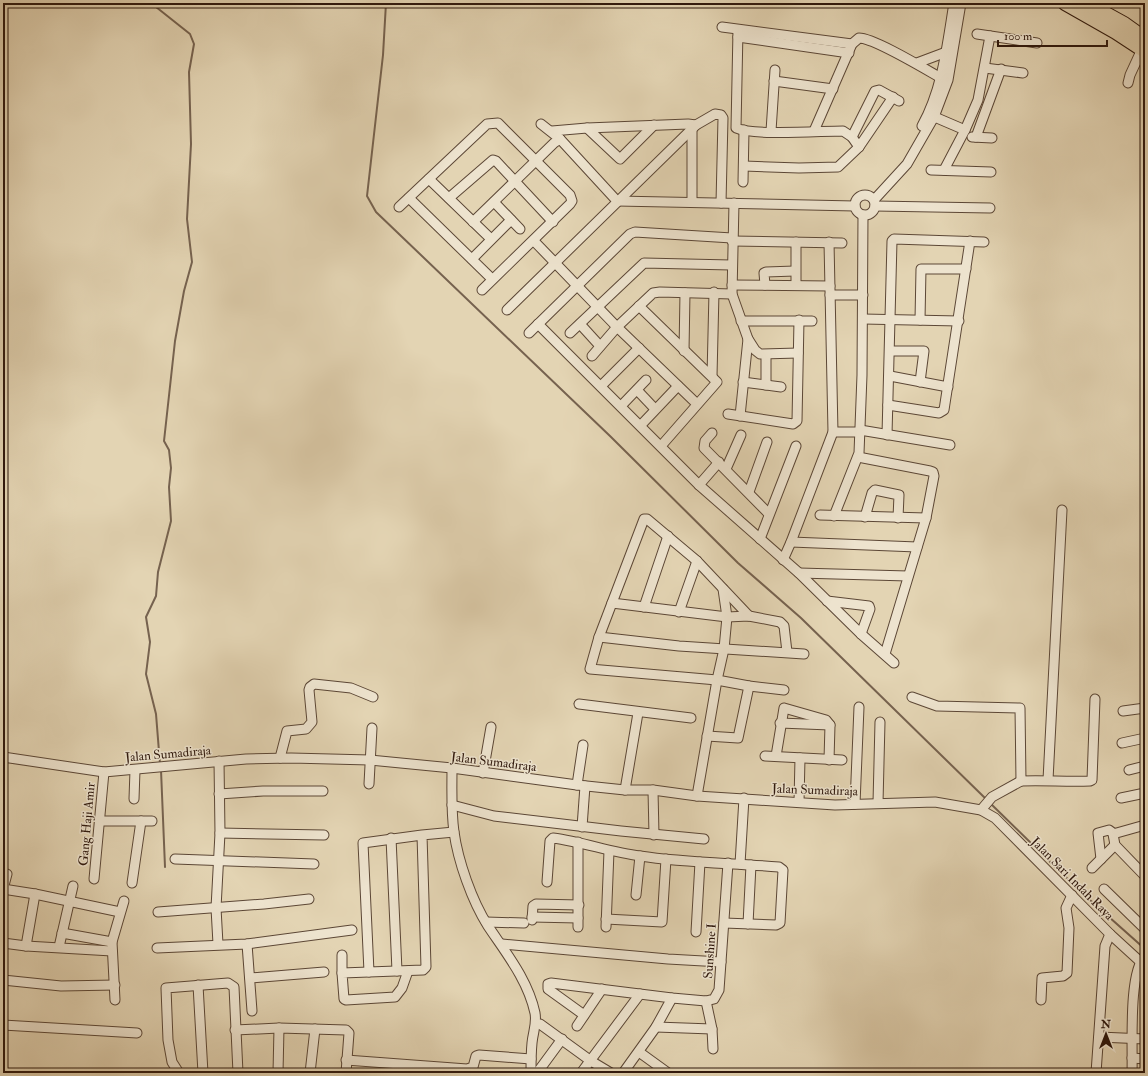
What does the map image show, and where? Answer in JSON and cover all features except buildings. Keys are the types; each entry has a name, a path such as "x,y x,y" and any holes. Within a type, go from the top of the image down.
{"highway":[{"path":"1065,3 1144,46"},
{"path":"1086,3 1124,24 1144,46"}],"street":[{"path":"863,215 872,212 874,201 902,162 931,116 948,80 954,3"},
{"path":"931,116 950,51 961,3"},
{"path":"722,27 738,33 851,48"},
{"path":"738,33 736,128 744,130 771,131 843,131 852,136 859,147"},
{"path":"977,34 1036,43"},
{"path":"944,170 964,133 978,100 990,36"},
{"path":"814,131 855,40 863,38 917,63 941,78"},
{"path":"1128,83 1130,75 1144,46"},
{"path":"917,63 950,51"},
{"path":"985,68 1023,73"},
{"path":"976,137 1001,69"},
{"path":"771,131 775,70"},
{"path":"774,81 833,89"},
{"path":"744,166 799,168 840,166 859,147 896,99 879,90 875,91 852,136"},
{"path":"507,310 694,127 711,114 719,114 723,118 721,203"},
{"path":"931,116 964,133 976,137 992,138"},
{"path":"399,207 487,124 492,122 498,123 572,198 570,204 553,222 482,290"},
{"path":"542,124 560,139 617,201 855,206"},
{"path":"552,131 688,124 694,127"},
{"path":"587,128 620,159 654,125"},
{"path":"692,202 694,127"},
{"path":"743,182 744,130"},
{"path":"474,222 535,160 560,139"},
{"path":"449,198 493,160 496,161 553,222"},
{"path":"931,170 991,172"},
{"path":"429,179 491,239"},
{"path":"863,215 858,212 855,206 858,197 865,194 874,201 990,208"},
{"path":"409,198 492,279"},
{"path":"494,202 520,229"},
{"path":"734,203 731,264 732,289 748,339 757,352 766,355 798,353"},
{"path":"834,516 858,457 863,319 863,215"},
{"path":"472,259 511,220"},
{"path":"529,334 577,285 635,232 732,240 842,243"},
{"path":"887,435 893,240 984,242"},
{"path":"534,241 617,327 698,404"},
{"path":"888,405 942,413 944,410 959,321 970,241"},
{"path":"796,242 796,285"},
{"path":"782,560 791,542 833,432 829,242"},
{"path":"570,333 644,263 731,264"},
{"path":"920,320 921,269 966,269"},
{"path":"764,285 764,273 766,272 796,271"},
{"path":"592,356 617,327 656,292 714,292 764,285 796,285 863,295"},
{"path":"712,376 714,292"},
{"path":"684,351 685,293"},
{"path":"639,306 684,351 716,379 717,384 661,446"},
{"path":"863,319 959,321"},
{"path":"728,414 793,424 797,421 799,320"},
{"path":"742,321 812,321"},
{"path":"538,324 641,425 699,485 782,560 799,573 861,634 894,663"},
{"path":"580,324 600,346"},
{"path":"740,416 748,339"},
{"path":"601,386 639,348"},
{"path":"890,351 924,351 920,382"},
{"path":"766,355 766,385"},
{"path":"890,376 948,387"},
{"path":"621,406 646,380"},
{"path":"743,382 781,387"},
{"path":"641,425 678,386"},
{"path":"637,390 655,409"},
{"path":"833,432 860,431 950,445"},
{"path":"712,433 705,441 704,448 769,514"},
{"path":"726,469 741,434"},
{"path":"749,492 767,442"},
{"path":"760,539 796,446"},
{"path":"858,457 933,472 934,476 926,518 885,654"},
{"path":"699,485 719,462"},
{"path":"865,517 872,493 875,490 900,497 898,518"},
{"path":"1048,780 1062,510"},
{"path":"820,515 926,518"},
{"path":"749,616 698,561 647,519 643,519 589,667 591,670 717,680 749,686 784,690"},
{"path":"644,607 668,536"},
{"path":"791,542 917,547"},
{"path":"679,612 698,561"},
{"path":"799,573 908,576"},
{"path":"698,796 707,736 724,649 727,616 723,589"},
{"path":"827,601 868,605 870,609 861,634"},
{"path":"612,604 679,612 727,616 749,616 782,624 784,626 787,652"},
{"path":"599,637 724,649 804,654"},
{"path":"280,758 286,731 306,729 312,722 309,690 314,684 351,688 373,697"},
{"path":"707,736 738,738 749,686"},
{"path":"912,697 937,706 1020,708 1022,714 1021,781"},
{"path":"983,807 992,797 1021,781 1048,780 1061,782 1090,782 1092,780 1096,699"},
{"path":"579,704 638,713 691,718"},
{"path":"854,804 859,707"},
{"path":"776,756 780,723 784,708 823,718 830,725 829,760"},
{"path":"1123,711 1145,708"},
{"path":"625,790 638,713"},
{"path":"878,803 880,722"},
{"path":"780,723 830,725"},
{"path":"483,772 491,727"},
{"path":"369,784 372,728"},
{"path":"1122,743 1145,738"},
{"path":"582,826 581,786 583,745"},
{"path":"766,756 842,760"},
{"name":"Jalan Sumadiraja","path":"3,758 104,772 219,761 280,758 370,760 452,768 581,786 625,790 653,790 698,796 854,804 935,802 983,807"},
{"path":"799,802 800,758"},
{"path":"218,944 216,908 220,832 218,794 219,761"},
{"path":"1129,770 1145,766"},
{"path":"452,768 454,832 464,872 477,905 486,922 502,944 530,993 537,1022 532,1042 531,1073"},
{"path":"134,799 135,770"},
{"name":"Gang Haji Amir","path":"94,879 101,821 104,772"},
{"path":"653,790 654,835"},
{"path":"218,794 263,791 323,791"},
{"path":"1121,798 1145,793"},
{"path":"740,864 744,798"},
{"path":"452,805 494,816 654,835 704,839"},
{"name":"Jalan Sari Indah Raya","path":"983,807 1110,934 1143,960"},
{"path":"101,821 152,821"},
{"path":"132,883 141,821"},
{"path":"1101,859 1098,833 1110,830 1113,833 1144,826"},
{"path":"220,832 324,835"},
{"path":"369,972 362,846 365,841 454,832"},
{"path":"1113,833 1115,845 1145,876"},
{"path":"342,973 423,970 426,967 422,835"},
{"path":"391,838 397,971"},
{"path":"547,882 551,839 578,842 608,851 666,860 779,867 784,871 780,923 776,925 724,923"},
{"path":"486,922 529,920 578,923 578,842"},
{"path":"1092,868 1115,845"},
{"path":"608,851 606,923 662,922 666,860"},
{"path":"636,895 640,856"},
{"path":"175,859 314,864"},
{"path":"696,932 700,862"},
{"name":"Sunshine I","path":"706,1001 714,999 719,990 728,863"},
{"path":"748,924 751,865"},
{"path":"7,874 3,889 69,900 120,912"},
{"path":"59,947 72,886"},
{"path":"1104,889 1145,929"},
{"path":"26,946 35,894"},
{"path":"1040,1000 1042,978 1063,976 1067,972 1069,928 1066,908 1072,895"},
{"path":"158,912 309,899"},
{"path":"115,1000 112,942 124,901"},
{"path":"529,920 533,906 536,904 579,905"},
{"path":"157,948 218,944 247,944 352,930"},
{"path":"62,933 112,942"},
{"path":"1096,1073 1105,946 1110,934"},
{"path":"3,943 112,952"},
{"path":"247,944 252,1011"},
{"path":"502,944 668,959 721,962"},
{"path":"342,955 344,999 346,1000 395,997 402,988 408,971"},
{"path":"1132,1073 1132,1038 1136,978 1143,960"},
{"path":"250,978 324,972"},
{"path":"3,980 61,986 115,985"},
{"path":"584,1014 548,989 548,984 551,983 706,1001 712,1029 713,1049"},
{"path":"179,1073 172,1062 168,1040 166,988 231,984 234,988 238,1073"},
{"path":"198,985 203,1073"},
{"path":"577,1026 602,989"},
{"path":"581,1073 640,994"},
{"path":"623,1073 656,1027 672,998"},
{"path":"540,1024 590,1060 611,1073"},
{"path":"3,1025 137,1033"},
{"path":"656,1027 712,1029"},
{"path":"235,1030 279,1028 346,1030 349,1033 346,1073"},
{"path":"278,1073 279,1028"},
{"path":"310,1073 315,1029"},
{"path":"1099,1037 1145,1039"},
{"path":"536,1073 562,1039"},
{"path":"638,1052 667,1073"},
{"path":"346,1060 467,1069 473,1067 476,1056 480,1055 531,1059"},
{"path":"1132,1058 1145,1059"}],"waterway":[{"path":"151,3 190,34 194,44 189,72 191,144 187,219 192,262 184,291 175,341 164,441 169,450 171,468 169,487 171,521 158,572 156,596 146,617 150,642 146,674 156,714 160,764"},
{"path":"386,3 383,55 367,196 376,212 610,436 738,563 801,618 986,799"},
{"path":"161,770 165,867"},
{"path":"990,803 1082,893 1145,949"}]}
